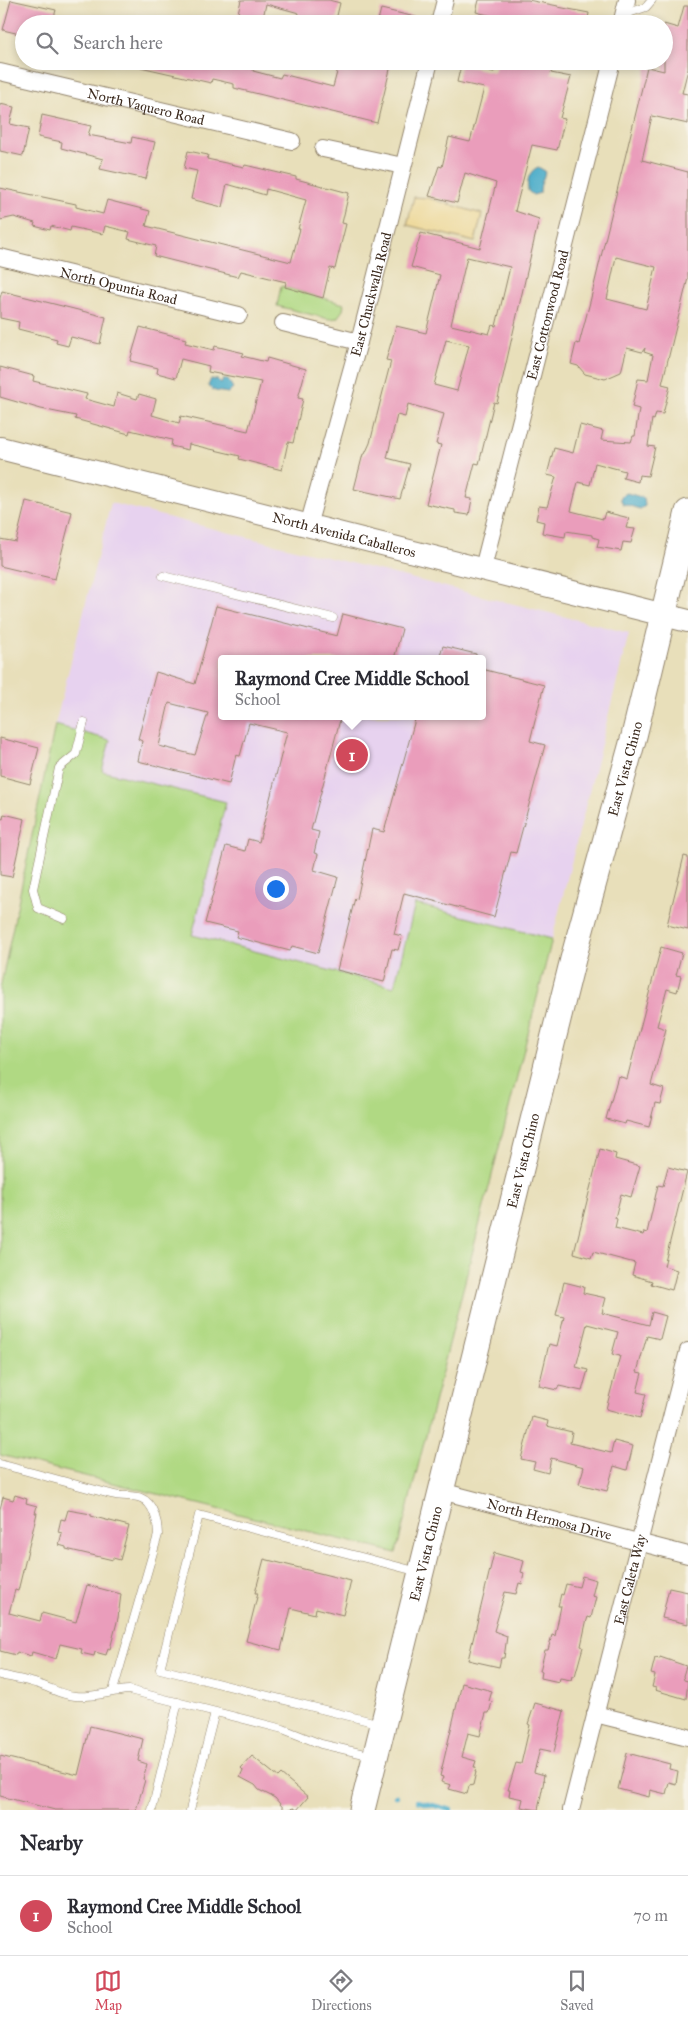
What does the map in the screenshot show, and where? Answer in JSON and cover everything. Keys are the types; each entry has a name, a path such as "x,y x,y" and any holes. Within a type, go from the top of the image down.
{"main road":[{"name":"East Vista Chino","path":"362,1810 569,977 634,736 688,512"}],"street":[{"path":"441,15 445,0"},
{"name":"East Chuckwalla Road","path":"308,526 359,342 428,70"},
{"name":"East Cottonwood Road","path":"483,568 610,70"},
{"name":"North Vaquero Road","path":"0,72 292,141"},
{"path":"324,149 404,166"},
{"name":"North Opuntia Road","path":"0,257 239,315"},
{"path":"282,323 359,342"},
{"name":"North Avenida Caballeros","path":"0,448 688,621"},
{"name":"East Caleta Way","path":"571,1810 688,1350"},
{"name":"North Hermosa Drive","path":"441,1492 688,1555"},
{"path":"595,1714 688,1737"}],"lane":[{"path":"624,13 646,7 652,0"},
{"path":"162,576 333,618"},
{"path":"64,919 38,908 33,889 60,768 76,754 84,722"},
{"path":"0,1464 118,1496 142,1498 149,1504 155,1515 158,1535 113,1691"},
{"path":"383,1725 160,1668 199,1515 421,1572"},
{"path":"0,1675 38,1684 58,1693 72,1696 87,1697 113,1691 129,1690 283,1729 321,1744 375,1756"},
{"path":"152,1810 178,1702"},
{"path":"190,1810 216,1712"}],"shaded area":[{"path":"111,503 629,633 552,939 415,904 394,987 192,935 226,803 101,771 109,740 55,725"}],"green space":[{"path":"281,286 344,304 343,310 337,318 329,319 277,306"},
{"path":"55,725 110,740 102,771 226,802 192,935 394,987 415,904 552,939 396,1553 0,1455 0,989"}],"sand":[{"path":"414,197 428,198 482,214 475,242 407,225"}],"water":[{"path":"538,167 545,171 540,193 533,195 528,191 528,180 532,171"},
{"path":"211,379 218,380 221,383 224,379 228,380 233,388 228,393 215,391 208,386"},
{"path":"627,493 644,498 645,506 640,509 623,504 620,498"}],"building":[{"path":"11,0 56,10 55,15 15,15 15,33 3,30"},
{"path":"241,0 329,0 340,3 337,15 298,15 299,13 266,4 264,15 238,13"},
{"path":"479,0 528,0 589,13 589,15 488,15 476,12"},
{"path":"684,6 688,6 688,69 682,93 688,94 688,124 652,116 642,160 688,172 688,278 662,384 670,386 663,414 656,413 654,420 652,419 648,446 655,447 648,476 639,475 638,482 623,478 625,471 595,463 590,485 578,482 571,511 603,519 605,512 629,518 626,528 635,529 631,543 623,542 621,551 597,547 599,539 592,537 592,535 566,531 565,537 542,533 544,522 536,520 539,506 547,507 556,477 547,475 554,448 573,453 580,425 603,431 601,440 631,442 633,436 635,436 639,409 632,407 638,379 648,380 653,355 644,352 645,348 642,352 627,348 621,372 605,379 585,374 578,366 571,364 576,343 579,344 590,302 646,70 673,70 673,27 678,28","holes":["616,257 656,267 646,309 607,299"]},
{"path":"381,9 407,15 379,15"},
{"path":"154,70 253,70 280,78 282,74 333,87 338,70 390,70 377,123 234,88 234,84 212,79 211,83"},
{"path":"460,70 494,72 495,70 552,70 551,73 571,77 560,118 565,119 557,150 532,145 515,211 539,219 497,403 494,402 479,464 475,463 466,498 472,499 469,515 455,513 455,510 426,504 441,445 436,444 444,414 408,404 405,417 397,415 387,458 410,464 400,499 354,489 363,454 365,454 370,443 391,361 386,360 396,326 426,333 440,275 411,267 421,233 480,248 496,183 465,173 457,203 429,196 439,166 442,167 449,137 470,142 484,88 457,82","holes":["467,257 510,267 496,326 492,325 489,334 451,325","446,340 469,345 457,391 434,385"]},
{"path":"0,104 14,107 10,124 29,128 23,156 0,151"},
{"path":"42,115 91,126 88,135 131,143 132,137 155,142 146,179 100,169 103,159 61,148 62,142 38,137"},
{"path":"188,151 208,155 207,159 244,167 245,165 296,177 296,179 349,193 342,223 346,224 335,269 330,268 323,298 285,287 286,282 241,271 238,277 154,256 156,246 128,239 130,232 105,226 103,234 71,227 70,231 51,226 50,230 34,226 35,223 14,217 0,220 0,188 76,204 76,207 103,214 107,200 150,211 146,226 291,262 306,200 266,189 265,195 227,184 222,207 191,199 197,171 184,168"},
{"path":"2,291 106,317 100,344 71,337 68,346 56,343 57,339 18,329 19,322 0,318"},
{"path":"140,327 186,339 185,343 214,350 215,346 244,353 242,356 266,362 267,358 306,369 298,398 303,399 293,443 288,442 282,470 239,459 240,456 189,444 188,450 171,446 172,440 130,430 129,434 75,419 76,416 41,409 0,397 0,367 34,376 33,381 87,394 85,399 114,407 117,393 137,399 139,394 156,399 152,415 179,423 181,416 248,431 261,382 208,372 209,366 181,359 176,378 157,373 158,368 130,361"},
{"path":"26,501 72,512 55,579 0,566 0,539 16,542"},
{"path":"216,606 337,636 343,614 402,629 395,655 218,655 218,720 340,720 311,830 319,832 314,853 318,854 314,870 338,877 318,953 292,946 290,951 236,937 238,931 205,923 226,846 245,851 248,839 259,842 287,732 249,723 240,756 236,755 229,784 138,761 142,741 138,739 156,672 195,684","holes":["169,703 208,713 195,755 159,746"]},
{"path":"443,646 476,654 476,655 440,655"},
{"path":"486,670 544,685 530,741 545,745 516,853 511,852 494,917 404,893 394,934 402,936 398,950 392,949 384,982 337,970 355,898 357,899 372,829 384,832 415,720 486,720"},
{"path":"0,738 39,748 30,784 0,776"},
{"path":"4,814 25,819 12,877 0,875 0,818 3,819"},
{"path":"684,856 688,857 688,930 667,925"},
{"path":"661,947 682,953 676,975 681,976 677,992 667,989 657,1026 666,1029 651,1085 664,1089 660,1104 655,1103 649,1127 626,1121 625,1124 606,1119 618,1076 627,1079"},
{"path":"600,1149 616,1154 615,1159 640,1166 631,1197 621,1194 615,1218 617,1219 615,1228 643,1235 644,1232 647,1233 658,1185 663,1186 668,1167 687,1172 664,1266 677,1270 672,1290 651,1284 652,1281 632,1275 635,1263 593,1252 591,1258 574,1253"},
{"path":"564,1282 584,1287 583,1293 606,1298 602,1313 649,1325 652,1312 666,1316 660,1339 647,1336 637,1372 642,1373 637,1392 646,1394 640,1418 606,1409 620,1356 612,1354 618,1332 587,1324 576,1367 588,1370 582,1391 559,1386 557,1390 539,1386 549,1344 557,1346 564,1317 556,1315"},
{"path":"532,1417 548,1421 547,1426 572,1432 570,1443 611,1453 614,1441 633,1446 627,1470 614,1466 607,1491 579,1484 584,1467 551,1458 548,1473 533,1469 535,1462 521,1459"},
{"path":"15,1495 27,1499 26,1503 37,1506 35,1513 37,1513 18,1591 15,1590 9,1613 40,1621 42,1613 76,1622 87,1585 121,1594 118,1618 110,1649 108,1648 106,1655 95,1652 94,1656 81,1653 82,1649 60,1644 56,1659 32,1652 31,1656 17,1652 16,1655 0,1651 0,1509 3,1497 13,1500"},
{"path":"68,1510 91,1514 91,1516 129,1526 120,1560 66,1549 66,1547 59,1545 62,1533 58,1532 61,1519 65,1520"},
{"path":"494,1553 524,1561 521,1572 524,1573 522,1584 519,1583 516,1594 505,1592 494,1631 507,1636 504,1658 501,1658 499,1667 468,1660"},
{"path":"264,1559 351,1581 343,1615 316,1608 315,1614 291,1608 281,1650 246,1641 258,1593 255,1593"},
{"path":"582,1576 596,1580 592,1596 596,1597 591,1618 588,1617 586,1623 581,1646 583,1647 575,1676 572,1676 571,1680 560,1678 559,1682 541,1678 542,1671 540,1671 545,1650 548,1650 552,1635 555,1636 561,1606 558,1606 561,1594 563,1595 566,1584 579,1587"},
{"path":"669,1588 688,1592 688,1624 662,1618"},
{"path":"660,1657 686,1666 683,1676 684,1680 688,1681 686,1699 655,1690 656,1688 652,1687 655,1675 651,1674 655,1658 660,1659"},
{"path":"462,1683 492,1691 489,1701 492,1702 489,1713 486,1713 480,1736 468,1733 462,1757 476,1761 473,1785 469,1786 467,1794 449,1789 451,1785 441,1782 443,1777 440,1776"},
{"path":"535,1703 564,1711 554,1752 540,1749 534,1772 544,1775 538,1810 521,1807 523,1799 509,1796 510,1790 508,1790 516,1763 521,1764 530,1725 528,1724"},
{"path":"90,1726 143,1739 138,1761 147,1764 143,1779 145,1780 136,1810 55,1810 0,1796 0,1756 78,1775"},
{"path":"627,1753 670,1764 669,1769 678,1771 676,1784 669,1782 666,1794 650,1790 649,1797 618,1789"},
{"path":"252,1756 278,1777 281,1774 308,1797 297,1810 294,1808 285,1810 275,1798 240,1777 243,1770 241,1768"}],"waterway":[{"path":"417,1801 451,1810"}],"place":[{"name":"Raymond Cree Middle School","path":"352,755"}]}
